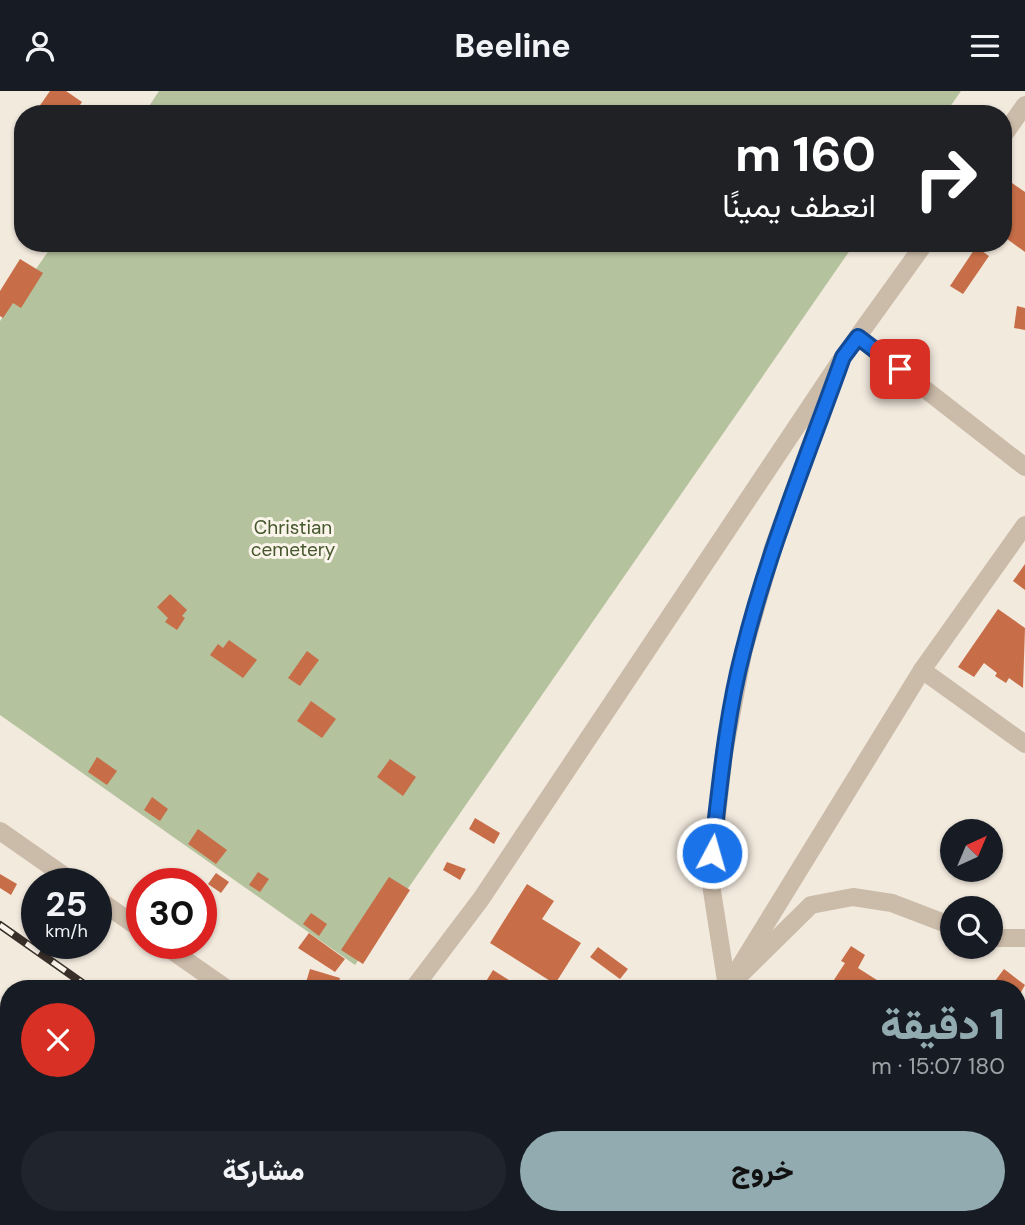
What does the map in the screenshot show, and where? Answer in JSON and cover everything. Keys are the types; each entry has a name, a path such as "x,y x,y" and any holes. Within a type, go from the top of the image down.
{"street":[{"path":"1012,124 1025,106"},
{"path":"420,980 481,899 843,357 919,252"},
{"path":"858,337 1025,467"},
{"path":"726,980 709,878 726,740 743,653 773,548 843,357"},
{"path":"732,980 922,670 1025,525"},
{"path":"922,670 1025,744"},
{"path":"0,831 53,868"},
{"path":"736,980 811,905 853,897 892,903 940,921"},
{"path":"1003,938 1025,938"},
{"path":"184,959 214,980"}],"green space":[{"path":"159,91 961,91 951,105 150,105"},
{"name":"Christian cemetery","path":"48,252 849,252 355,965 0,715 0,321"}],"building":[{"path":"50,91 66,91 82,102 80,105 40,105"},
{"path":"1012,183 1025,192 1025,252 1012,243"},
{"path":"973,252 983,252 989,256 963,294 950,286"},
{"path":"20,259 43,273 21,308 13,303 3,318 0,316 0,291"},
{"path":"1017,306 1025,308 1025,330 1014,328"},
{"path":"1025,564 1025,590 1013,581"},
{"path":"170,594 187,610 177,630 165,622 168,618 157,607"},
{"path":"998,609 1025,628 1023,688 1009,678 1006,683 995,676 997,673 984,663 974,677 958,667"},
{"path":"229,640 257,660 243,678 210,655 218,644 223,648"},
{"path":"307,651 319,660 300,686 288,678"},
{"path":"311,701 336,719 322,738 297,721"},
{"path":"97,757 117,771 107,785 88,772"},
{"path":"390,759 416,777 403,796 377,777"},
{"path":"152,797 168,809 160,821 144,810"},
{"path":"475,818 500,833 494,844 469,829"},
{"path":"198,829 227,850 216,864 188,844"},
{"path":"447,862 466,869 460,880 443,870"},
{"path":"258,872 269,879 260,892 249,885"},
{"path":"0,874 17,884 11,895 0,888"},
{"path":"217,874 229,882 221,893 217,890"},
{"path":"389,877 410,890 363,964 341,950"},
{"path":"527,884 554,901 542,919 581,943 558,980 549,980 490,943"},
{"path":"311,913 327,924 319,936 303,924"},
{"path":"309,933 345,959 335,972 298,948"},
{"path":"851,946 865,955 858,968 877,980 834,980 845,963 841,961"},
{"path":"598,947 628,969 620,979 590,957"},
{"path":"310,969 340,978 339,980 307,980"},
{"path":"1004,969 1018,980 996,980"},
{"path":"493,970 509,980 487,980"}],"railway":[{"path":"0,925 78,980"}],"route":[{"path":"712,853 724,753 743,653 773,548 843,357 858,337 900,369"}]}
